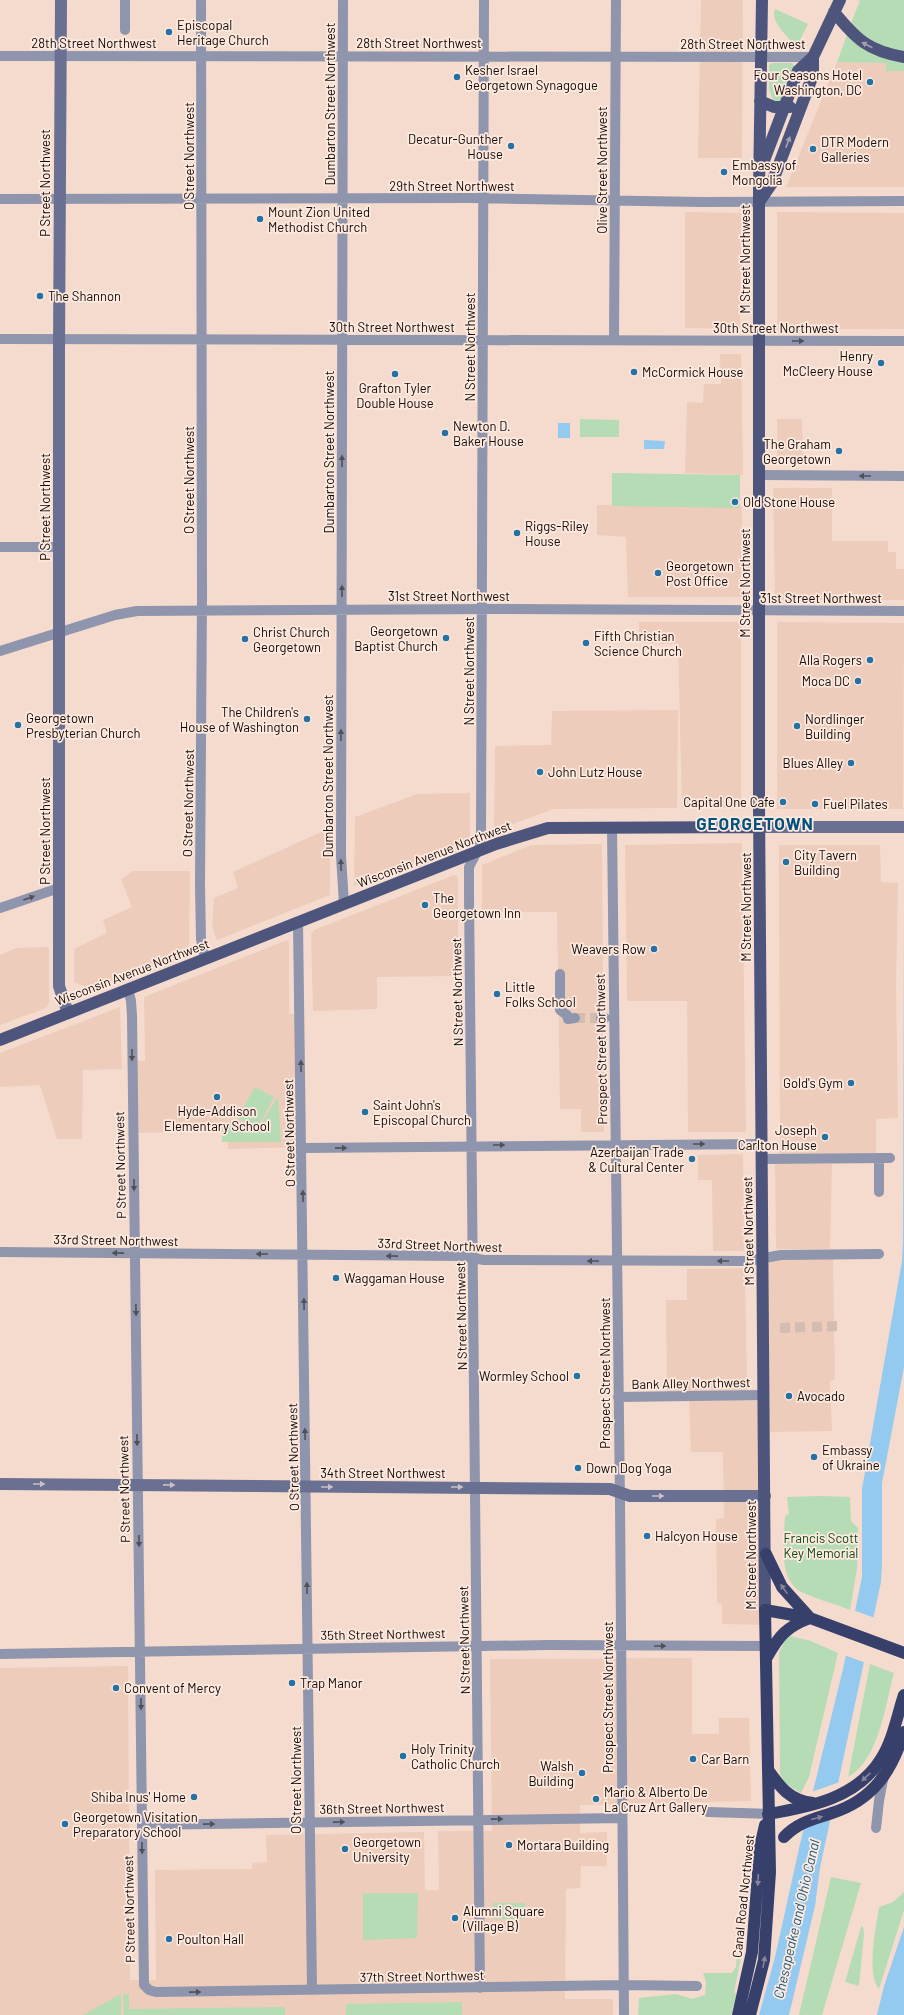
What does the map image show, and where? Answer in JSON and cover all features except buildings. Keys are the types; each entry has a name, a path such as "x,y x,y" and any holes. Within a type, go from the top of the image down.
{"highway":[{"path":"766,1554 782,1587 810,1618"},
{"path":"765,1610 810,1618 904,1653"},
{"name":"M Street Northwest","path":"765,1610 768,1814"},
{"path":"766,1652 785,1631 795,1624 810,1618"},
{"path":"768,1814 791,1810 838,1796 856,1786 874,1768 887,1748 904,1695"},
{"path":"770,1872 778,1848 784,1837 791,1830 803,1822 840,1810 855,1803 871,1791 892,1765 904,1732"},
{"path":"768,1770 783,1790 794,1798 804,1802 819,1802"},
{"name":"Canal Road Northwest","path":"750,2015 764,1960 771,1847 768,1814"},
{"name":"Canal Road Northwest","path":"738,2015 752,1952 760,1847 768,1814"}],"main road":[{"name":"P Street Northwest","path":"61,0 58,547 59,986 68,1013"},
{"name":"M Street Northwest","path":"762,0 759,202 758,611 761,1159 766,1554 765,1610"},
{"path":"759,202 772,183 813,75 813,58 840,0"},
{"path":"834,12 860,41 875,49 904,57"},
{"path":"760,170 798,71 813,58"},
{"path":"760,101 769,106 801,107"},
{"name":"Wisconsin Avenue Northwest","path":"0,1040 477,852 543,829 612,827 901,827"},
{"name":"34th Street Northwest","path":"0,1484 610,1488 619,1493 630,1496 765,1496"}],"street":[{"path":"125,0 125,30"},
{"name":"O Street Northwest","path":"201,0 202,609 200,885 201,939 205,959"},
{"name":"Dumbarton Street Northwest","path":"343,0 341,849 344,904"},
{"name":"N Street Northwest","path":"480,1988 478,1646 469,867 477,852 481,838 484,0"},
{"name":"Olive Street Northwest","path":"614,340 616,0"},
{"name":"28th Street Northwest","path":"0,56 813,58"},
{"name":"29th Street Northwest","path":"0,198 484,198 759,202 904,201"},
{"name":"30th Street Northwest","path":"0,338 904,341"},
{"path":"759,476 904,476"},
{"path":"0,547 58,547"},
{"name":"31st Street Northwest","path":"0,652 125,612 202,609 758,611 904,610"},
{"name":"Prospect Street Northwest","path":"612,827 624,2015"},
{"path":"0,908 59,888"},
{"name":"O Street Northwest","path":"298,922 304,1254 312,1990"},
{"path":"560,974 560,1010 567,1014 568,1019 575,1018"},
{"name":"P Street Northwest","path":"128,989 132,1007 144,1985 147,1989"},
{"path":"302,1148 615,1144 761,1144"},
{"path":"879,1158 879,1192"},
{"path":"761,1159 890,1158"},
{"name":"33rd Street Northwest","path":"0,1252 462,1256 484,1260 617,1261 748,1261 781,1255 879,1254"},
{"name":"Bank Alley Northwest","path":"618,1397 764,1396"},
{"name":"35th Street Northwest","path":"0,1654 478,1646 621,1646 766,1652"},
{"path":"876,1828 879,1801 886,1768 904,1709"},
{"path":"708,1812 768,1814"},
{"name":"36th Street Northwest","path":"142,1825 622,1818"},
{"name":"37th Street Northwest","path":"147,1989 156,1992 624,1985 697,1986"}],"shaded area":[{"path":"701,0 743,0 742,158 698,158"},
{"path":"837,62 886,63 904,71 904,187 786,187"},
{"path":"685,212 741,213 740,329 685,328"},
{"path":"777,212 904,213 904,329 777,329"},
{"path":"720,354 741,354 743,475 685,473 687,402 703,403 704,384 721,384"},
{"path":"777,419 802,419 803,463 777,463"},
{"path":"773,488 832,488 832,541 888,541 888,552 896,552 896,569 904,569 904,600 775,600"},
{"path":"597,505 742,507 741,597 628,597 626,537 597,535"},
{"path":"639,622 741,622 741,801 737,808 682,808 678,644 639,643"},
{"path":"777,622 904,623 903,809 777,809"},
{"path":"678,710 677,808 554,809 494,831 495,746 551,745 552,711"},
{"path":"470,793 470,840 354,886 355,817 417,794"},
{"path":"330,828 330,895 217,940 212,927 214,898 238,888 233,872"},
{"path":"742,843 746,1132 688,1132 687,1001 627,1001 625,845"},
{"path":"602,844 604,1132 581,1132 581,1109 560,1109 557,912 482,912 482,865 531,845"},
{"path":"779,845 880,845 881,882 898,883 896,984 898,1118 876,1119 876,1155 780,1154"},
{"path":"133,871 190,871 189,951 91,989 74,982 74,949 107,933 103,920 132,907 121,879"},
{"path":"454,875 458,877 458,976 377,977 377,1009 313,1011 311,935 314,930"},
{"name":"Hyde-Addison Elementary School","path":"287,940 289,942 289,1014 301,1014 302,1147 228,1149 227,1131 133,1133 132,1061 145,1061 144,997"},
{"path":"49,947 49,1003 46,1008 0,1025 0,955 16,948"},
{"path":"120,1007 122,1069 83,1070 82,1139 57,1139 40,1085 0,1087 0,1053"},
{"path":"743,1154 744,1251 713,1251 712,1180 698,1180 698,1155"},
{"path":"775,1164 832,1164 830,1249 776,1249"},
{"path":"833,1255 835,1380 830,1381 832,1431 765,1432 765,1625 722,1624 722,1604 717,1603 716,1519 724,1518 723,1452 691,1452 689,1397 764,1395 762,1258"},
{"path":"745,1268 747,1391 667,1392 666,1300 687,1300 687,1269"},
{"name":"Georgetown University","path":"692,1658 692,1734 719,1734 719,1718 749,1718 751,1801 580,1805 580,1833 607,1832 607,1866 581,1866 580,1888 566,1889 565,1999 613,1999 613,2015 0,2015 0,1668 128,1666 130,1980 156,1980 155,1870 252,1869 252,1863 267,1862 266,1835 424,1832 425,1890 439,1890 438,1831 492,1831 490,1659"}],"green space":[{"path":"857,0 904,0 904,71 886,71 886,63 837,62 860,1"},
{"path":"775,9 808,24 799,42 792,42 779,27 775,18"},
{"path":"772,63 792,63 795,67 781,102 773,100 769,89 769,65"},
{"path":"580,419 619,420 619,437 580,437"},
{"path":"612,473 740,475 740,508 612,506"},
{"path":"255,1087 274,1097 257,1129 237,1118"},
{"path":"278,1096 281,1142 222,1142 222,1124 238,1120 257,1131"},
{"name":"Francis Scott Key Memorial","path":"787,1497 850,1497 851,1521 858,1528 857,1569 850,1610 798,1590 787,1575 783,1545 785,1516 789,1514"},
{"path":"790,1636 811,1641 838,1653 809,1777 801,1793 786,1784 780,1774 779,1653 785,1640"},
{"path":"870,1664 894,1673 884,1716 874,1745 859,1769 848,1777"},
{"path":"831,1877 861,1883 822,2015 799,2015"},
{"path":"904,1892 904,1910 879,1989 875,1982 872,1962 879,1907 893,1902"},
{"path":"363,1893 418,1893 417,1938 363,1940"},
{"path":"493,1903 525,1903 525,1919 493,1919"},
{"path":"863,1926 864,1934 859,1986 845,1982 861,1927"},
{"path":"738,1945 743,1946 734,1993 737,1993 731,2015 638,2015 639,1998 676,1994 692,1999 705,1995 706,1982 703,1973 732,1973 736,1967"},
{"path":"123,1994 129,1994 129,2009 285,2007 285,2015 124,2015"},
{"path":"121,1995 121,2015 83,2015"},
{"path":"462,2002 462,2015 346,2015 346,2004"}],"water":[{"path":"558,423 570,423 570,438 558,438"},
{"path":"644,440 665,441 664,449 644,449"},
{"name":"Chesapeake and Ohio Canal","path":"904,911 904,1367 882,1483 881,1582 820,1868 815,1906 789,2015 759,2015 775,1957 800,1844 843,1669 862,1577 862,1489 902,1261"},
{"path":"904,1927 904,2015 877,2015 884,1986"}],"pier":[{"path":"853,1610 875,1618 866,1663 844,1655"},
{"path":"840,1782 832,1819 812,1824 801,1830 811,1792"}],"tunnel":[{"path":"575,1018 601,1018"},
{"path":"812,1327 838,1326"},
{"path":"780,1328 808,1327"}],"place":[{"name":"Episcopal Heritage Church","path":"169,32"},
{"name":"Kesher Israel Georgetown Synagogue","path":"457,77"},
{"name":"Four Seasons Hotel Washington, DC","path":"870,82"},
{"name":"Decatur-Gunther House","path":"511,146"},
{"name":"DTR Modern Galleries","path":"813,149"},
{"name":"Embassy of Mongolia","path":"724,172"},
{"name":"Mount Zion United Methodist Church","path":"260,219"},
{"name":"The Shannon","path":"40,296"},
{"name":"Henry McCleery House","path":"881,363"},
{"name":"McCormick House","path":"634,372"},
{"name":"Grafton Tyler Double House","path":"395,374"},
{"name":"Newton D. Baker House","path":"445,433"},
{"name":"The Graham Georgetown","path":"839,451"},
{"name":"Old Stone House","path":"735,502"},
{"name":"Riggs-Riley House","path":"517,533"},
{"name":"Georgetown Post Office","path":"658,573"},
{"name":"Georgetown Baptist Church","path":"446,638"},
{"name":"Christ Church Georgetown","path":"245,639"},
{"name":"Fifth Christian Science Church","path":"586,643"},
{"name":"Alla Rogers","path":"870,660"},
{"name":"Moca DC","path":"858,681"},
{"name":"The Children's House of Washington","path":"307,719"},
{"name":"Georgetown Presbyterian Church","path":"18,725"},
{"name":"Nordlinger Building","path":"797,726"},
{"name":"Blues Alley","path":"851,763"},
{"name":"John Lutz House","path":"540,772"},
{"name":"Capital One Cafe","path":"783,802"},
{"name":"Fuel Pilates","path":"815,804"},
{"name":"City Tavern Building","path":"786,862"},
{"name":"The Georgetown Inn","path":"425,905"},
{"name":"Weavers Row","path":"654,949"},
{"name":"Little Folks School","path":"497,994"},
{"name":"Gold's Gym","path":"851,1083"},
{"name":"Hyde-Addison Elementary School","path":"217,1097"},
{"name":"Saint John's Episcopal Church","path":"365,1112"},
{"name":"Joseph Carlton House","path":"825,1137"},
{"name":"Azerbaijan Trade & Cultural Center","path":"692,1159"},
{"name":"Waggaman House","path":"336,1278"},
{"name":"Wormley School","path":"577,1376"},
{"name":"Avocado","path":"789,1396"},
{"name":"Embassy of Ukraine","path":"814,1457"},
{"name":"Down Dog Yoga","path":"578,1468"},
{"name":"Halcyon House","path":"647,1536"},
{"name":"Trap Manor","path":"292,1683"},
{"name":"Convent of Mercy","path":"116,1688"},
{"name":"Holy Trinity Catholic Church","path":"403,1756"},
{"name":"Car Barn","path":"693,1759"},
{"name":"Walsh Building","path":"582,1773"},
{"name":"Shiba Inus' Home","path":"194,1797"},
{"name":"Mario & Alberto De La Cruz Art Gallery","path":"596,1799"},
{"name":"Georgetown Visitation Preparatory School","path":"65,1824"},
{"name":"Mortara Building","path":"509,1845"},
{"name":"Georgetown University","path":"345,1849"},
{"name":"Alumni Square (Village B)","path":"455,1918"},
{"name":"Poulton Hall","path":"169,1939"}],"district":[{"name":"GEORGETOWN","path":"755,823"}]}
